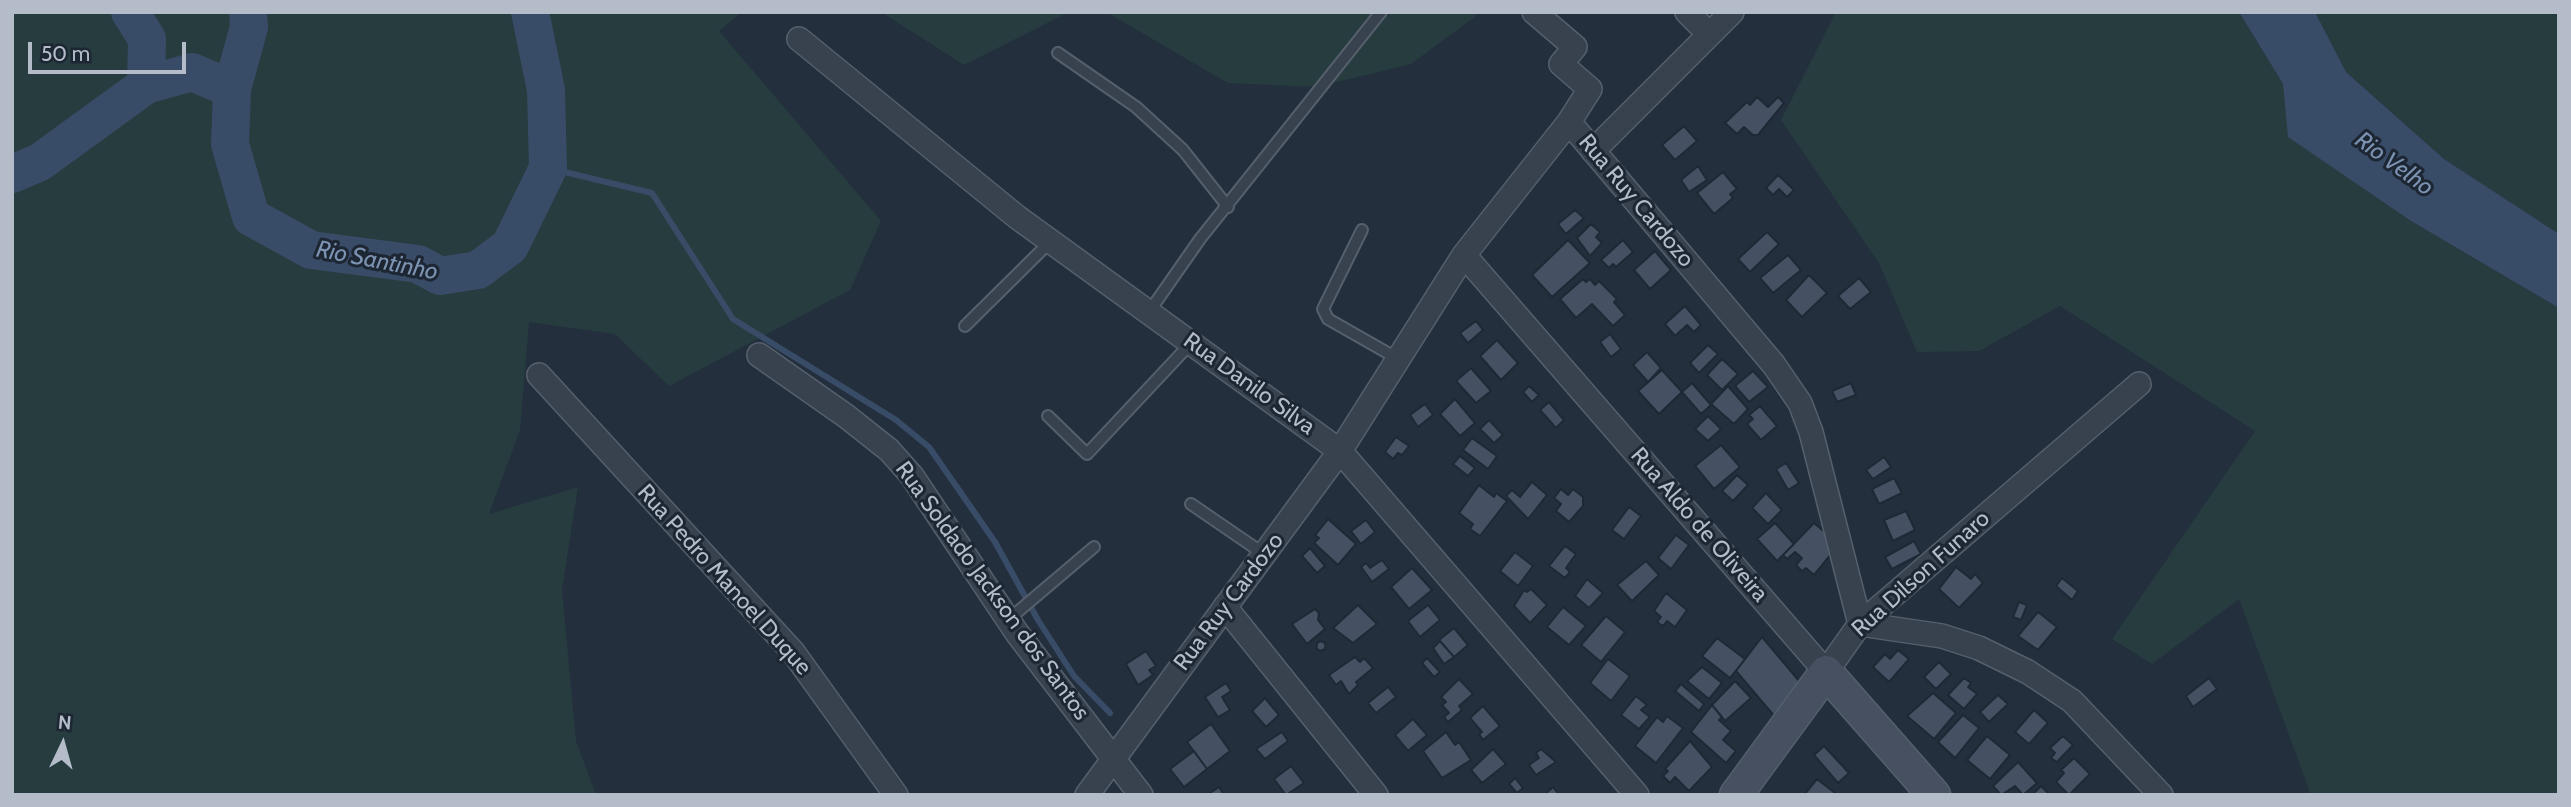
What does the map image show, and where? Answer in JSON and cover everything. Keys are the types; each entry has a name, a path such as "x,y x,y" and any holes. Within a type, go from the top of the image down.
{"street":[{"path":"1534,12 1575,47 1561,64 1590,89 1569,122"},
{"path":"1687,12 1709,34"},
{"path":"1593,150 1732,12"},
{"name":"Rua Danilo Silva","path":"799,39 942,157 1051,241 1340,451 1637,795"},
{"name":"Rua Ruy Cardozo","path":"1087,795 1340,451 1464,255 1569,122 1774,365 1800,403 1811,432 1860,624"},
{"name":"Rua Aldo de Oliveira","path":"1464,255 1934,795"},
{"name":"Rua Soldado Jackson dos Santos","path":"759,355 889,450 912,476 1141,795"},
{"name":"Rua Pedro Manoel Duque","path":"539,375 793,652 896,795"},
{"name":"Rua Dilson Funaro","path":"1736,795 1860,624 2139,384"},
{"path":"1225,607 1376,795"},
{"path":"1860,624 1941,636 1979,648 2028,672 2072,701 2161,795"}],"lane":[{"path":"1149,312 1200,239 1381,12"},
{"path":"1058,53 1136,107 1183,150 1228,207"},
{"path":"1362,230 1323,309 1328,319 1400,360"},
{"path":"965,326 1051,241"},
{"path":"1048,416 1087,454 1192,342"},
{"path":"1191,504 1264,554"},
{"path":"1013,616 1094,547"}],"green space":[{"path":"12,12 742,12 719,31 881,221 850,290 669,386 615,334 529,322 520,430 489,514 578,487 562,590 576,741 596,795 12,795"},
{"path":"881,12 1069,12 964,65"},
{"path":"1106,12 1474,12 1476,16 1411,64 1316,87 1228,83"},
{"path":"1836,12 2239,12 2283,84 2289,137 2411,221 2559,308 2558,795 2311,795 2239,599 2152,664 2112,639 2255,431 2060,306 1979,351 1917,352 1879,263 1781,120"},
{"path":"2315,12 2559,12 2559,234 2444,159 2346,72"}],"water":[{"name":"Rio Velho","path":"2239,12 2315,12 2346,72 2444,159 2559,234 2559,308 2411,221 2288,137 2283,84"}],"building":[{"path":"1757,97 1768,107 1778,97 1784,103 1758,135 1753,135 1744,127 1737,134 1725,123 1747,102 1750,105"},
{"path":"1684,126 1697,141 1675,160 1662,145"},
{"path":"1698,166 1707,180 1689,192 1681,180"},
{"path":"1723,172 1737,189 1730,194 1733,198 1714,214 1697,193"},
{"path":"1778,175 1794,190 1787,197 1779,189 1773,195 1766,188"},
{"path":"1575,210 1584,218 1566,234 1558,224"},
{"path":"1591,224 1600,232 1596,237 1602,243 1590,256 1577,238"},
{"path":"1767,232 1779,244 1750,272 1738,259"},
{"path":"1568,240 1590,263 1552,297 1532,275"},
{"path":"1623,240 1633,252 1616,267 1613,264 1609,268 1601,260"},
{"path":"1655,251 1671,270 1650,289 1634,270"},
{"path":"1788,255 1801,270 1773,293 1760,278"},
{"path":"1809,275 1827,293 1802,317 1786,300"},
{"path":"1859,278 1871,292 1850,309 1838,296"},
{"path":"1583,279 1586,282 1590,279 1595,285 1599,281 1617,299 1614,302 1625,315 1613,326 1592,304 1576,318 1560,299"},
{"path":"1685,306 1701,325 1694,332 1687,325 1675,336 1665,324"},
{"path":"1476,321 1483,330 1468,343 1460,333"},
{"path":"1610,334 1621,349 1611,357 1600,342"},
{"path":"1497,340 1518,363 1501,380 1480,356"},
{"path":"1708,345 1718,354 1699,373 1690,363"},
{"path":"1647,352 1661,368 1648,382 1633,365"},
{"path":"1722,359 1738,374 1722,390 1707,375"},
{"path":"1471,368 1491,391 1476,403 1456,381"},
{"path":"1662,370 1682,392 1659,414 1638,391"},
{"path":"1753,371 1768,387 1749,402 1735,386"},
{"path":"1692,383 1711,405 1701,414 1682,392"},
{"path":"1851,383 1856,395 1837,402 1832,391"},
{"path":"1529,386 1539,395 1532,402 1523,392"},
{"path":"1728,386 1748,409 1734,424 1711,404"},
{"path":"1455,399 1475,423 1460,436 1440,414"},
{"path":"1549,402 1564,420 1556,428 1540,410"},
{"path":"1425,404 1433,415 1418,427 1410,415"},
{"path":"1760,406 1777,426 1761,440 1747,424 1753,419 1749,415"},
{"path":"1708,416 1721,429 1708,441 1695,429"},
{"path":"1489,420 1503,435 1494,443 1480,429"},
{"path":"1396,437 1409,446 1402,455 1398,453 1393,459 1385,452"},
{"path":"1472,438 1497,456 1488,469 1463,450"},
{"path":"1721,445 1740,467 1714,489 1695,466"},
{"path":"1460,456 1475,468 1468,476 1453,464"},
{"path":"1884,457 1891,467 1873,479 1866,470"},
{"path":"1786,463 1799,483 1788,490 1776,469"},
{"path":"1737,475 1748,485 1733,501 1722,491"},
{"path":"1894,478 1902,493 1879,504 1872,489"},
{"path":"1532,482 1547,495 1528,519 1506,496 1512,490 1520,497"},
{"path":"1479,485 1494,497 1496,493 1507,501 1480,536 1470,529 1473,524 1459,513"},
{"path":"1561,489 1568,495 1573,489 1583,497 1583,506 1569,522 1556,511 1561,504 1554,498"},
{"path":"1766,493 1782,510 1768,524 1752,508"},
{"path":"1629,507 1641,516 1624,539 1612,530"},
{"path":"1906,511 1915,530 1893,541 1884,520"},
{"path":"1328,519 1356,544 1338,565 1314,543 1319,538 1315,535"},
{"path":"1366,520 1375,532 1361,544 1351,531"},
{"path":"1775,523 1794,544 1777,561 1757,539"},
{"path":"1814,523 1827,534 1832,553 1814,575 1806,568 1802,571 1796,565 1802,558 1795,552 1787,559 1783,555"},
{"path":"1676,535 1689,545 1671,569 1658,558"},
{"path":"1914,541 1921,554 1892,569 1885,557"},
{"path":"1565,546 1576,554 1566,568 1570,572 1565,578 1549,566"},
{"path":"1310,548 1325,566 1317,573 1302,556"},
{"path":"1515,552 1533,566 1518,586 1500,571"},
{"path":"1382,560 1389,569 1372,582 1361,567 1366,563 1370,568"},
{"path":"1646,561 1659,575 1632,601 1617,585"},
{"path":"1956,567 1971,579 1975,574 1983,583 1959,608 1939,589"},
{"path":"1412,568 1432,590 1409,609 1391,587"},
{"path":"2062,578 2078,591 2072,600 2056,586"},
{"path":"1587,579 1603,593 1589,608 1575,596"},
{"path":"1531,589 1547,605 1530,623 1514,606 1524,590 1527,592"},
{"path":"1666,593 1687,610 1675,627 1667,621 1663,626 1657,622 1661,617 1654,611"},
{"path":"2019,602 2027,605 2021,620 2013,617"},
{"path":"1358,605 1377,624 1353,643 1333,628"},
{"path":"1428,605 1440,620 1420,637 1408,621"},
{"path":"1563,607 1586,626 1569,645 1547,627"},
{"path":"1315,609 1319,613 1318,620 1325,629 1307,644 1292,624"},
{"path":"2038,612 2057,627 2038,650 2018,636"},
{"path":"1606,616 1625,632 1601,662 1581,645"},
{"path":"1454,628 1468,645 1454,657 1439,640"},
{"path":"1762,637 1805,688 1776,718 1736,671"},
{"path":"1717,638 1745,659 1730,678 1702,656"},
{"path":"1321,641 1326,646 1321,651 1316,646"},
{"path":"1440,641 1454,657 1444,664 1433,648"},
{"path":"1898,650 1909,659 1889,682 1873,667 1885,654 1890,659"},
{"path":"1146,651 1156,666 1149,670 1153,675 1138,685 1126,664"},
{"path":"1355,657 1360,662 1364,658 1373,668 1356,682 1358,685 1349,694 1341,681 1336,685 1329,675"},
{"path":"1427,658 1440,672 1434,677 1422,663"},
{"path":"1608,659 1630,676 1611,701 1590,683"},
{"path":"1939,662 1951,674 1936,689 1924,677"},
{"path":"1702,667 1722,683 1709,699 1687,681"},
{"path":"1964,678 1971,683 1968,687 1977,694 1964,709 1948,695"},
{"path":"2209,678 2217,689 2193,707 2186,696"},
{"path":"1459,679 1473,694 1459,706 1462,710 1448,722 1444,717 1449,713 1442,705 1446,702 1441,697"},
{"path":"1735,681 1751,698 1725,721 1712,705"},
{"path":"1226,683 1231,691 1222,697 1230,710 1218,717 1205,697"},
{"path":"1681,684 1704,704 1699,711 1675,691"},
{"path":"1388,687 1396,697 1376,713 1368,703"},
{"path":"1933,693 1956,713 1934,739 1907,716"},
{"path":"1998,695 2008,704 1989,722 1980,712"},
{"path":"1636,696 1647,705 1641,710 1650,717 1639,729 1621,715"},
{"path":"1265,698 1279,715 1266,727 1252,711"},
{"path":"1712,705 1722,717 1719,720 1731,731 1723,740 1736,751 1726,763 1691,732"},
{"path":"1483,706 1500,726 1483,740 1479,734 1482,732 1470,718"},
{"path":"2034,710 2048,723 2029,744 2015,732"},
{"path":"1963,715 1979,728 1955,758 1938,742"},
{"path":"1667,716 1683,728 1656,763 1635,746 1657,717 1663,722"},
{"path":"1413,719 1427,735 1408,751 1395,735"},
{"path":"1211,724 1230,751 1207,769 1187,742"},
{"path":"1282,732 1288,741 1265,759 1256,749"},
{"path":"1446,732 1455,745 1459,742 1471,760 1442,778 1423,751"},
{"path":"1987,736 2010,755 1990,779 1967,760"},
{"path":"2063,736 2073,745 2057,762 2051,758 2055,753 2050,748"},
{"path":"1690,741 1712,767 1689,791 1675,777 1670,783 1663,776 1668,771 1665,769"},
{"path":"1824,746 1849,773 1838,783 1814,755"},
{"path":"1493,749 1506,764 1482,783 1471,770"},
{"path":"1541,749 1556,762 1536,775 1529,765 1539,758 1536,753"},
{"path":"1194,751 1207,769 1184,787 1170,769"},
{"path":"2074,758 2090,774 2069,795 2056,782 2064,773 2061,770"},
{"path":"2018,762 2037,783 2023,795 2015,786 2001,795 1993,786"},
{"path":"1291,766 1304,783 1286,795 1274,779"},
{"path":"1515,778 1523,788 1517,793 1509,784"},
{"path":"1817,779 1835,793 1834,795 1804,795"},
{"path":"2041,786 2050,795 2032,795"},
{"path":"1219,787 1224,795 1207,795"},
{"path":"1553,787 1559,795 1544,795"}],"waterway":[{"name":"Rio Santinho","path":"130,12 147,39 146,85"},
{"name":"Rio Santinho","path":"248,12 249,27 232,89 230,144 251,217 311,250 418,264 440,276 478,270 510,246 548,168 546,90 530,12"},
{"name":"Rio Santinho","path":"12,174 40,162 146,85 192,72 232,89"},
{"path":"548,168 652,193 733,319 896,420 929,447 995,542 1038,620 1074,676 1110,713"}]}
